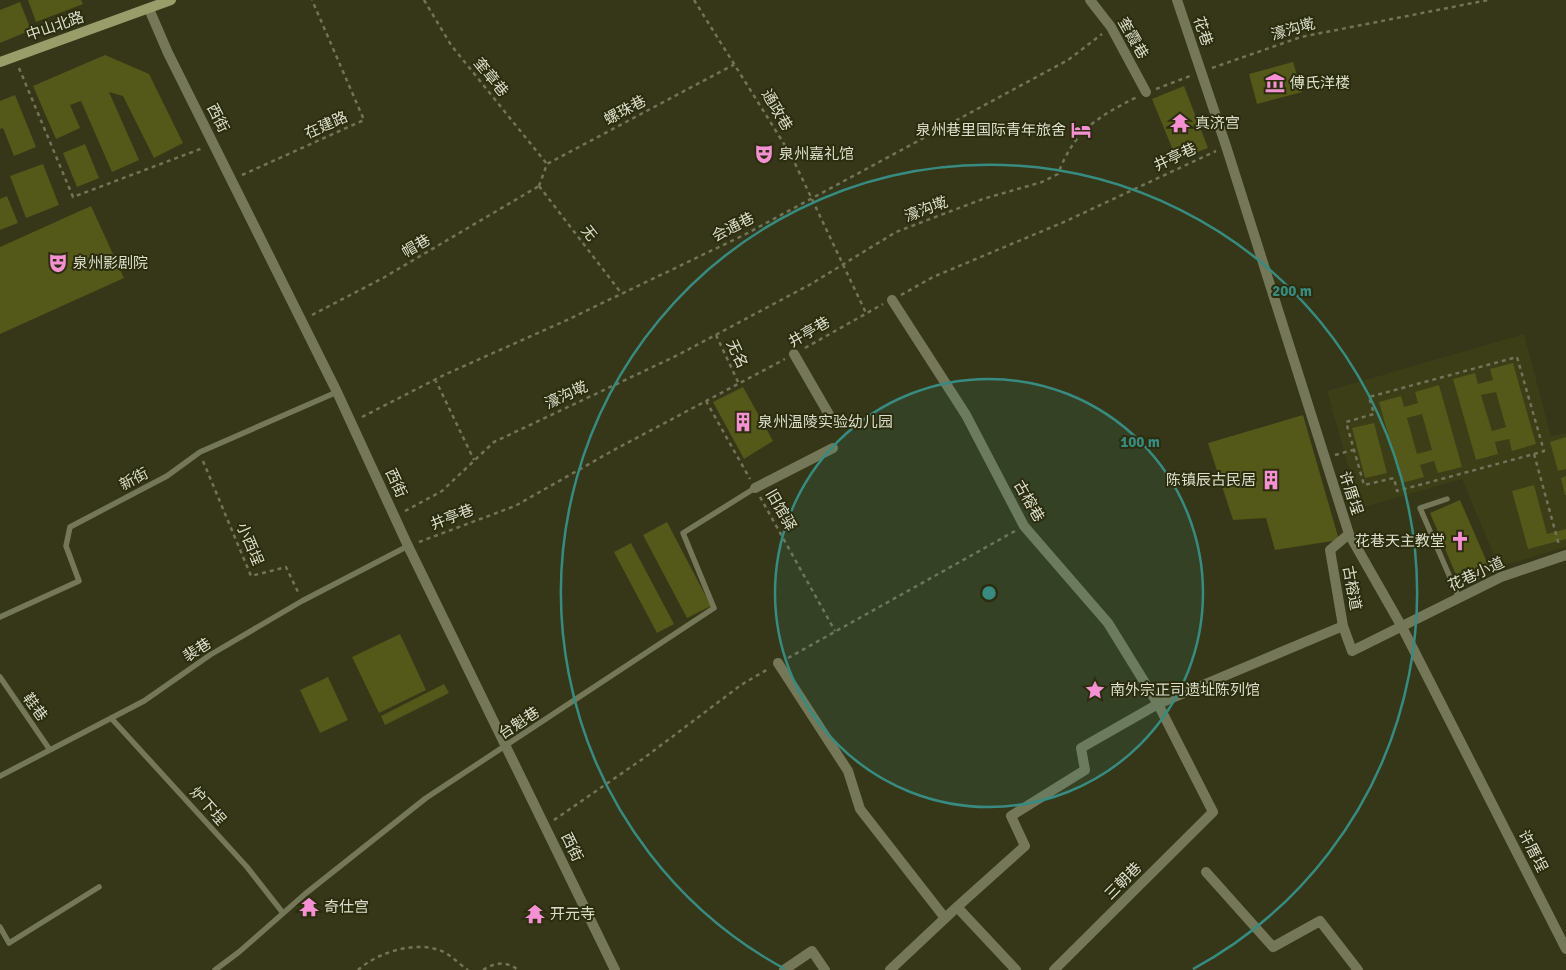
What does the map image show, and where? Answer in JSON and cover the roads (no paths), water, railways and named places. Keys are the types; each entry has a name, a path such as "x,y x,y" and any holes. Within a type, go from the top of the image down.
{"street":[{"name":"中山北路","path":"0,62 147,4 171,0"},
{"name":"奎霞巷","path":"1090,0 1111,27 1146,92"},
{"name":"花巷","path":"1177,0 1201,71"},
{"name":"西街","path":"147,4 214,144 338,392 408,546 615,970"},
{"name":"许厝埕","path":"1201,71 1349,534 1402,627 1566,949"},
{"name":"古榕巷","path":"892,300 966,415 1024,526 1108,623 1158,704 1213,812"},
{"path":"794,354 831,418"},
{"path":"755,488 833,448"},
{"name":"古榕道","path":"1343,626 1330,550 1349,534"},
{"name":"花巷小道","path":"1402,627 1501,577 1564,556"},
{"path":"890,970 1025,846 1011,816 1085,770 1081,748 1158,704 1343,626 1352,651 1402,627"},
{"path":"778,663 848,771 860,810 945,918"},
{"name":"三朝巷","path":"1054,970 1213,812"},
{"path":"1206,872 1273,947 1320,921 1358,970"},
{"path":"957,907 1016,970"},
{"path":"784,970 812,951 825,970"}],"lane":[{"name":"新街","path":"0,617 78,581 66,546 70,527 167,476 200,452 338,392"},
{"name":"台魁巷","path":"215,970 426,798 714,608 683,532 755,488"},
{"path":"1447,499 1420,508 1459,598"},
{"name":"裴巷","path":"0,776 144,701 210,655 302,601 408,546"},
{"name":"鞋巷","path":"0,677 50,750"},
{"name":"炉下埕","path":"111,718 247,867 283,913"},
{"path":"0,927 9,943 99,887"}],"place":[{"name":"傅氏洋楼","path":"1275,83"},
{"name":"真济宫","path":"1180,123"},
{"name":"泉州巷里国际青年旅舍","path":"1081,130"},
{"name":"泉州嘉礼馆","path":"764,154"},
{"name":"泉州影剧院","path":"58,263"},
{"name":"泉州温陵实验幼儿园","path":"743,422"},
{"name":"陈镇辰古民居","path":"1271,480"},
{"name":"花巷天主教堂","path":"1460,541"},
{"name":"南外宗正司遗址陈列馆","path":"1095,690"},
{"name":"奇仕宫","path":"309,907"},
{"name":"开元寺","path":"535,914"}]}
